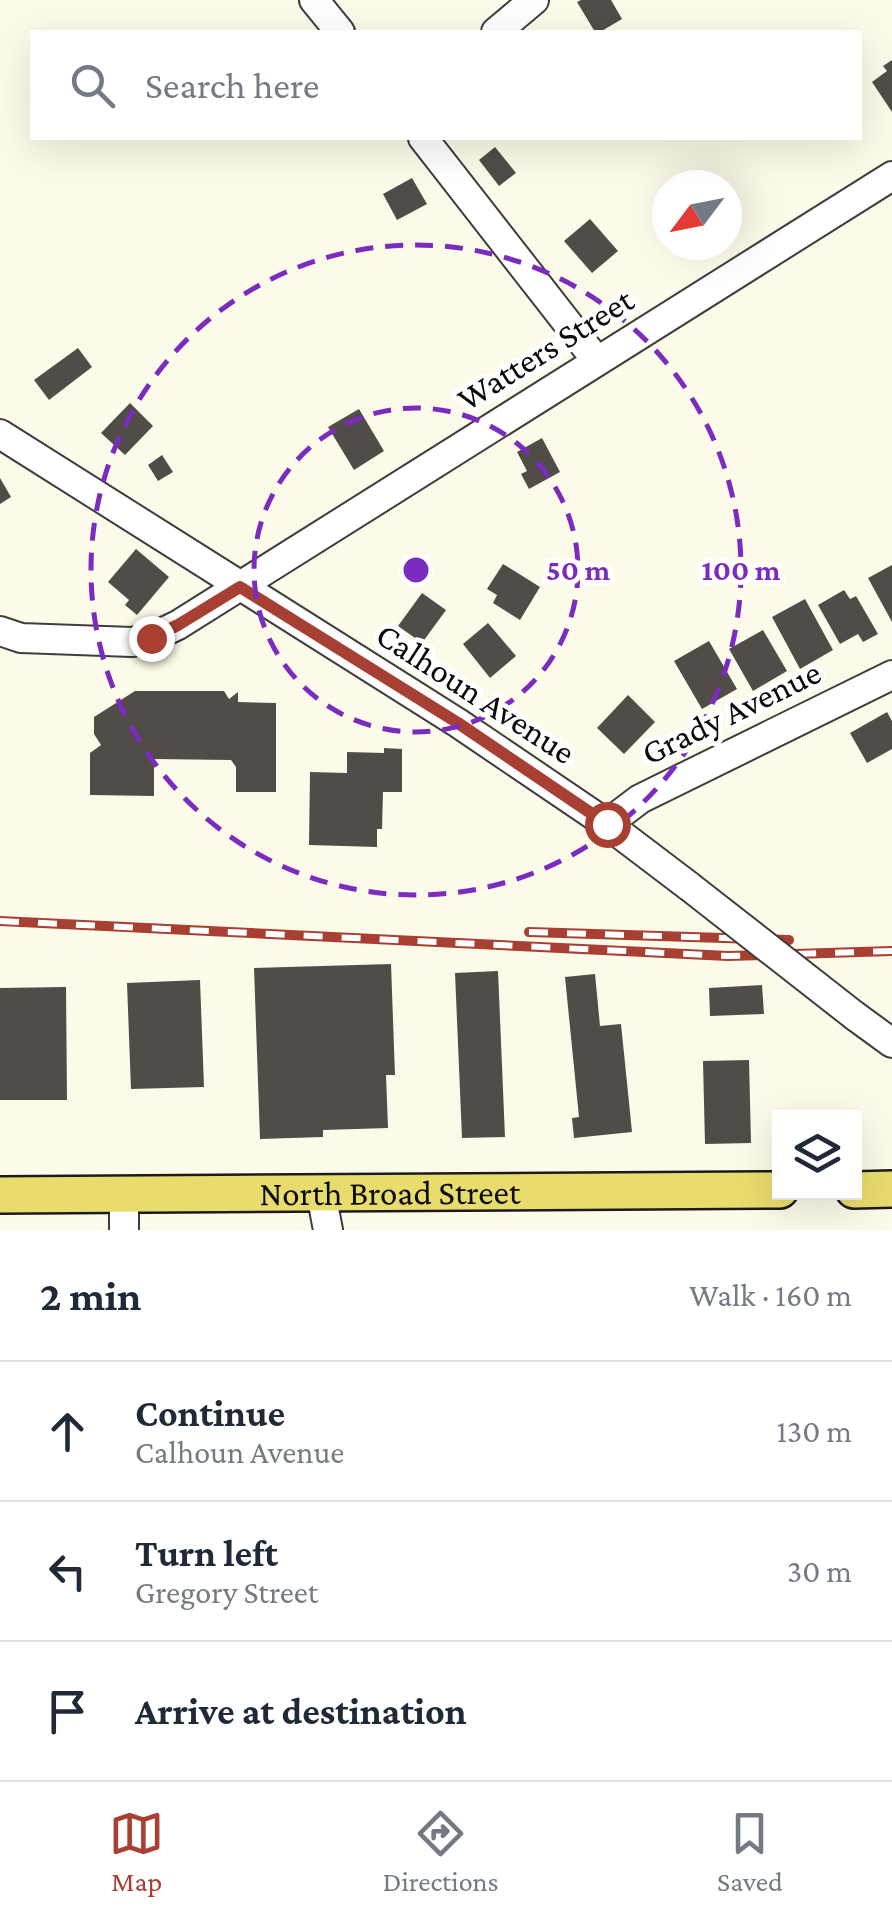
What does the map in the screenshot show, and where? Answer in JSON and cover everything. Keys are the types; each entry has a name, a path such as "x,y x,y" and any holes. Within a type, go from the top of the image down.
{"main road":[{"path":"862,1190 892,1189"},
{"name":"North Broad Street","path":"0,1196 124,1213 321,1192 772,1190"}],"street":[{"path":"314,0 338,30"},
{"path":"498,30 534,0"},
{"path":"425,140 597,360"},
{"name":"Watters Street","path":"0,631 21,638 132,642 178,625 892,176"},
{"name":"Calhoun Avenue","path":"0,434 458,723 607,824 892,1043"},
{"name":"Grady Avenue","path":"607,824 640,799 892,675"},
{"path":"321,1192 328,1230"}],"building":[{"path":"611,0 622,19 603,30 594,30 577,2"},
{"path":"892,60 892,112 872,82 887,71 883,66"},
{"path":"495,147 516,173 499,186 479,160"},
{"path":"412,178 427,204 397,220 383,194"},
{"path":"590,219 618,251 592,273 564,241"},
{"path":"78,348 92,367 49,400 34,380"},
{"path":"130,403 153,426 125,455 101,433"},
{"path":"359,409 384,451 354,470 328,427"},
{"path":"542,438 560,472 529,489 521,474 527,471 517,452"},
{"path":"162,455 173,472 158,481 148,465"},
{"path":"0,478 11,497 0,504"},
{"path":"136,549 169,577 137,615 125,605 129,600 108,582"},
{"path":"503,564 540,587 520,620 493,603 497,595 487,589"},
{"path":"892,565 892,622 868,578"},
{"path":"844,590 850,599 856,596 878,634 863,642 858,634 840,644 818,605"},
{"path":"422,593 446,610 422,643 398,626"},
{"path":"805,599 833,650 800,669 772,617"},
{"path":"488,623 516,656 490,678 463,644"},
{"path":"763,630 787,671 753,691 729,649"},
{"path":"709,641 737,689 702,709 674,661"},
{"path":"135,691 224,691 229,699 238,692 238,702 276,703 276,792 236,792 236,767 231,760 154,759 154,796 90,795 90,753 101,745 94,734 94,717"},
{"path":"628,695 655,722 624,754 597,728"},
{"path":"887,712 892,721 892,749 867,763 850,733"},
{"path":"384,748 402,749 402,792 383,792 382,829 377,829 377,847 309,845 310,772 347,773 347,752 384,753"},
{"path":"391,964 395,1075 386,1075 388,1128 323,1130 323,1137 260,1139 254,968"},
{"path":"498,971 505,1137 462,1138 455,973"},
{"path":"595,974 600,1026 621,1024 632,1132 574,1138 572,1118 579,1117 565,977"},
{"path":"200,980 204,1087 131,1089 127,983"},
{"path":"762,985 764,1014 710,1016 709,988"},
{"path":"66,987 67,1100 0,1100 0,988"},
{"path":"749,1060 751,1143 705,1144 703,1061"}],"railway":[{"path":"0,921 728,956 892,951"},
{"path":"529,932 789,940"}],"route":[{"path":"151,638 240,587 458,723 607,824"}]}
